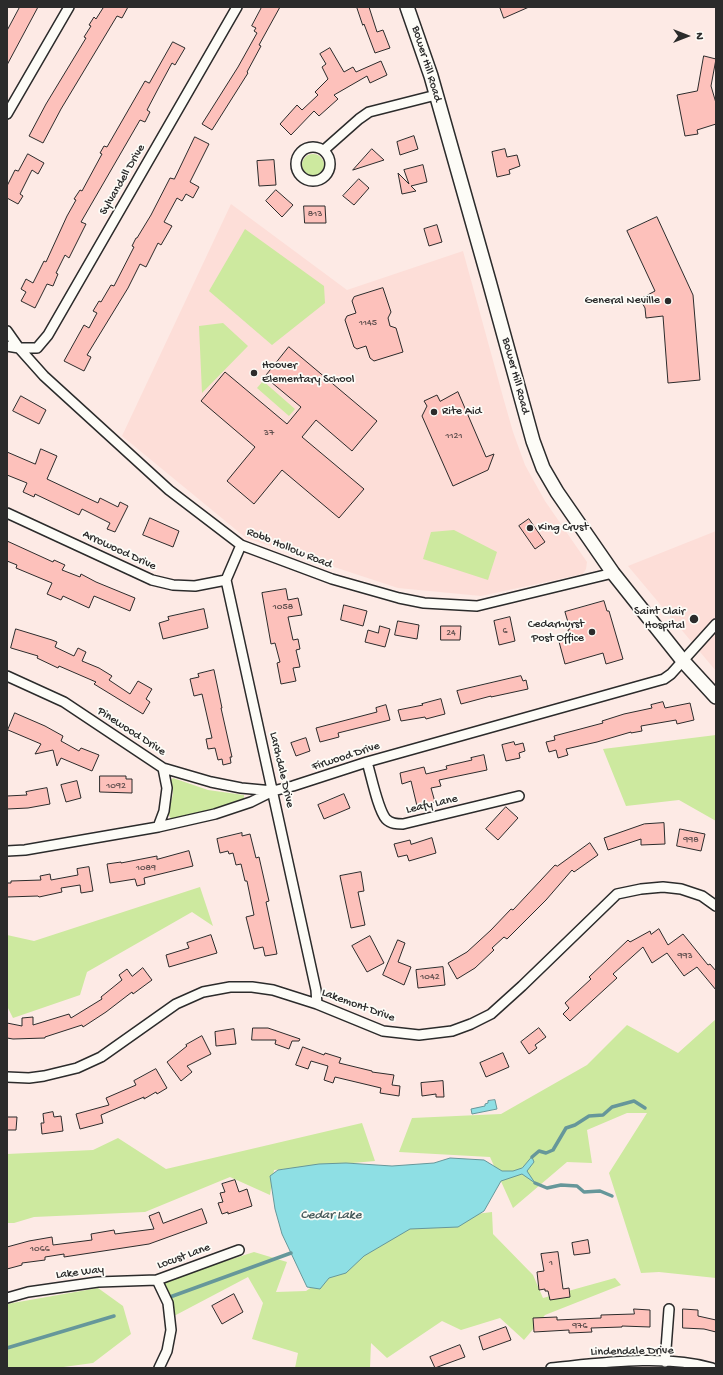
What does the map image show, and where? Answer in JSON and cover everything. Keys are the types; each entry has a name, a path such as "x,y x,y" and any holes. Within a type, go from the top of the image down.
{"main road":[{"name":"Bower Hill Road","path":"407,7 421,45 436,95 533,441 543,468 556,492 613,573 683,661 716,697"}],"street":[{"path":"7,114 69,7"},
{"name":"Sylvandell Drive","path":"7,346 37,348 48,335 237,7"},
{"path":"324,150 359,118 369,112 436,95"},
{"name":"Robb Hollow Road","path":"7,331 19,348 44,376 169,490 242,545 332,579 399,598 424,603 477,606 613,573"},
{"name":"Arrowood Drive","path":"7,513 152,580 173,585 195,586 226,580"},
{"path":"226,580 242,545"},
{"name":"Larchdale Drive","path":"226,580 316,990 317,1004"},
{"name":"Firwood Drive","path":"7,851 25,850 158,827 216,814 251,802 273,791 367,762 664,679 671,674 716,624"},
{"name":"Pinewood Drive","path":"7,676 64,702 163,768 218,784 273,791"},
{"name":"Leafy Lane","path":"367,762 381,810 385,818 392,823 403,824 519,796"},
{"path":"158,827 164,811 167,788 163,768"},
{"name":"Lakemont Drive","path":"7,1077 29,1078 77,1068 101,1056 176,1004 203,992 230,988 252,987 273,990 317,1004 383,1031 419,1035 452,1031 491,1014 617,894 641,889 663,887 680,889 702,896 716,906"},
{"name":"Locust Lane","path":"159,1368 167,1351 171,1330 168,1303 157,1280 239,1250"},
{"name":"Lake Way","path":"7,1298 28,1292 98,1282 157,1280"},
{"path":"665,1362 669,1309"},
{"name":"Lindendale Drive","path":"552,1368 620,1362 665,1362 701,1365 712,1368"}],"shaded area":[{"name":"Hoover Elementary School","path":"231,204 347,290 463,251 513,432 525,465 545,501 587,562 586,569 583,574 481,596 398,588 246,538 122,436"},
{"name":"Saint Clair Hospital","path":"716,531 716,671 628,566"}],"green space":[{"path":"313,154 321,157 324,165 321,173 313,176 305,173 302,165 305,157"},
{"path":"245,229 324,286 325,303 272,345 209,291"},
{"path":"223,323 248,346 202,393 199,326"},
{"path":"263,381 295,409 289,416 257,388"},
{"path":"454,530 497,552 488,580 423,559 431,532"},
{"path":"716,735 716,821 679,800 626,806 603,749"},
{"path":"173,778 208,790 244,795 244,799 172,820 168,814 173,794 171,780"},
{"path":"200,887 213,926 192,912 87,972 80,995 13,1018 7,1006 7,935 34,941"},
{"path":"716,1019 716,1278 659,1272 641,1273 609,1173 647,1113 627,1113 587,1130 592,1163 567,1162 513,1208 490,1157 399,1152 412,1118 501,1114 587,1065 627,1025 678,1053"},
{"path":"362,1123 375,1161 274,1170 270,1195 230,1177 145,1212 34,1217 14,1223 7,1223 7,1154 93,1150 118,1138 166,1169"},
{"path":"492,1212 493,1234 533,1275 543,1298 615,1278 621,1285 545,1315 524,1340 500,1318 461,1330 442,1321 387,1358 371,1343 370,1368 295,1368 298,1353 252,1339 263,1303 248,1277 174,1316 163,1281 254,1252 287,1262 276,1292 306,1291 406,1223"},
{"path":"98,1288 123,1306 131,1334 93,1363 56,1368 7,1368 7,1304"}],"water":[{"path":"495,1100 497,1109 472,1114 471,1109 485,1106 488,1101"},
{"name":"Cedar Lake","path":"532,1157 534,1162 527,1171 535,1183 522,1174 501,1181 484,1211 458,1227 410,1229 364,1256 346,1273 329,1278 320,1289 307,1287 282,1234 275,1209 270,1176 278,1170 319,1164 346,1163 392,1166 434,1163 450,1158 484,1160 502,1171 513,1171 522,1168"}],"building":[{"path":"20,7 38,7 7,65 7,31"},
{"path":"102,7 128,7 122,18 117,16 61,109 43,143 29,136 46,104 86,38 84,37 91,26 89,25 94,17 96,19 103,8"},
{"path":"262,7 280,7 259,45 261,46 247,72 248,73 212,130 202,124 238,67 257,33 254,31 256,28 252,26"},
{"path":"357,7 369,7 377,32 383,30 390,48 375,53"},
{"path":"500,7 529,7 504,18"},
{"path":"173,42 185,48 175,65 172,63 147,110 150,112 145,122 140,120 81,222 86,224 69,258 65,255 56,273 58,274 53,286 47,284 35,308 21,301 26,292 21,289 26,279 33,283 44,261 46,262 76,200 74,199 80,190 82,191 102,154 100,153 104,146 107,147 145,81 149,83"},
{"path":"330,48 344,72 353,67 356,72 381,61 387,75 370,83 367,76 334,95 338,99 319,116 314,111 291,135 280,124 297,105 302,110 318,95 315,92 328,79 322,67 326,64 320,54"},
{"path":"704,56 716,59 711,86 716,103 716,124 697,130 698,134 685,136 677,95 697,91"},
{"path":"414,136 418,149 400,155 397,142"},
{"path":"195,137 209,144 190,182 199,187 193,198 186,194 182,201 177,198 164,222 172,226 161,245 158,243 146,267 140,264 128,288 87,355 91,357 84,371 64,361 84,325 89,328 97,313 93,311 99,301 101,302 111,285 114,286 134,247 132,246 136,238 151,215 170,178 174,179"},
{"path":"372,149 384,160 353,170"},
{"path":"505,149 507,157 517,155 520,166 509,170 510,174 497,177 492,152"},
{"path":"28,154 44,163 38,174 32,170 20,194 23,196 18,204 7,198 7,186 15,170 18,171"},
{"path":"274,160 276,185 259,186 257,161"},
{"path":"423,165 427,182 411,186 416,191 402,194 398,173 409,184 404,170"},
{"path":"359,179 369,188 354,205 343,196"},
{"path":"276,190 293,205 282,217 266,201"},
{"path":"304,206 325,206 326,223 305,223"},
{"name":"General Neville","path":"657,217 693,295 700,380 668,383 663,316 646,318 645,308 640,299 655,291 627,231"},
{"path":"437,225 442,242 429,246 424,229"},
{"path":"383,288 391,312 388,318 390,326 396,328 403,352 374,361 370,358 366,346 357,349 354,347 345,320 347,316 356,313 352,301 354,297"},
{"path":"289,347 377,421 352,451 316,420 302,437 364,489 339,518 282,470 254,504 227,481 255,447 201,401 225,372 287,424 301,407 265,377"},
{"name":"Rite Aid","path":"458,392 486,457 494,454 488,470 453,486 422,416 427,406 424,401 437,395 440,401"},
{"path":"21,396 46,410 39,424 13,411"},
{"path":"41,449 57,456 47,479 98,503 100,498 118,507 120,502 128,506 115,532 107,529 110,523 82,509 79,515 35,494 34,497 23,492 27,483 7,475 7,452 35,464"},
{"path":"150,518 179,531 173,547 143,535"},
{"path":"529,519 545,542 535,549 519,526"},
{"path":"7,541 53,562 54,560 65,565 62,570 80,577 81,574 96,582 135,598 130,611 94,596 89,608 63,596 61,600 47,594 52,583 16,568 17,565 7,561"},
{"path":"286,589 288,600 298,598 302,615 288,617 293,640 298,639 300,649 296,650 300,667 293,668 296,681 281,684 277,663 280,662 275,643 271,644 262,593"},
{"name":"Cedarhurst Post Office","path":"604,601 607,611 609,611 623,659 606,664 603,653 565,664 558,638 569,634 568,630 570,629 565,612"},
{"path":"344,605 367,611 363,626 341,620"},
{"path":"204,609 208,628 163,639 159,623 169,620 168,617"},
{"path":"510,617 515,641 499,645 494,621"},
{"path":"398,621 419,625 417,639 395,635"},
{"path":"380,626 390,629 385,647 365,642 368,630 378,633"},
{"path":"441,626 461,626 460,640 441,640"},
{"path":"16,629 57,642 55,647 74,656 78,648 86,652 82,661 99,668 112,676 109,680 130,694 138,681 152,689 146,699 150,702 143,714 94,684 96,682 59,666 58,668 37,658 38,656 11,648"},
{"path":"214,670 232,757 230,757 231,763 223,765 222,759 218,760 215,748 208,749 206,739 212,738 202,694 194,696 190,679 199,677 198,674"},
{"path":"521,676 523,681 526,680 528,689 491,696 461,704 457,691"},
{"path":"441,699 445,714 426,719 425,717 401,721 398,710 423,705 422,704"},
{"path":"663,702 665,708 690,703 694,720 677,724 676,720 641,726 642,731 631,732 566,749 568,755 558,758 556,750 549,752 546,742 555,740 554,736 603,723 602,721 624,714 652,708 651,705"},
{"path":"386,705 390,720 338,733 339,737 320,742 316,728 377,712 376,708"},
{"path":"15,713 45,726 63,736 61,741 79,751 81,748 99,755 92,771 61,758 57,766 53,750 35,754 41,744 8,730"},
{"path":"306,738 310,751 296,756 291,743"},
{"path":"514,742 515,745 523,743 525,751 519,753 520,758 506,761 502,745"},
{"path":"484,755 487,770 439,780 441,786 431,788 435,802 417,806 411,781 402,784 400,773 424,767 426,774 447,769 446,766 472,760 471,758"},
{"path":"100,776 126,776 126,779 132,779 132,793 100,792"},
{"path":"77,781 81,798 66,802 61,785"},
{"path":"47,788 50,804 28,808 7,809 7,796 27,795 26,792"},
{"path":"344,794 350,808 324,819 318,805"},
{"path":"506,807 518,818 498,840 486,829"},
{"path":"664,823 665,844 641,845 641,839 608,850 604,838 644,824"},
{"path":"680,829 705,834 701,851 677,846"},
{"path":"242,833 242,836 250,834 256,858 259,857 269,901 266,902 277,954 265,956 263,947 254,949 246,917 254,915 247,881 245,881 241,864 236,865 233,853 229,854 228,851 220,853 217,839"},
{"path":"432,838 436,853 409,861 407,855 398,857 394,844 410,840 411,844"},
{"path":"590,843 598,855 574,872 572,870 546,900 507,939 504,937 492,948 494,950 475,968 457,979 448,963 467,952 511,909 513,910 555,865 557,866"},
{"path":"189,851 193,866 144,878 145,884 137,886 135,879 110,883 107,864 121,863 157,856 157,859"},
{"path":"89,867 93,891 81,893 80,885 61,888 62,892 39,897 7,897 7,883 11,883 11,881 41,880 40,876 50,874 51,880 78,875 77,869"},
{"path":"361,872 364,891 358,892 365,925 351,928 340,876"},
{"path":"659,929 668,945 683,934 708,965 710,964 716,971 716,990 697,967 684,976 667,953 652,963 643,947 613,974 617,978 570,1021 563,1014 569,1008 565,1003 591,979 589,977 628,940 630,942 650,931 651,934"},
{"path":"211,935 217,953 169,967 166,955 189,948 187,943"},
{"path":"370,936 384,963 367,972 352,946"},
{"path":"398,940 405,943 398,962 411,967 404,985 383,975"},
{"path":"443,967 445,985 418,988 416,970"},
{"path":"143,968 152,980 133,994 132,992 83,1027 82,1025 45,1038 7,1038 7,1023 22,1026 22,1018 33,1017 33,1025 69,1014 71,1018 102,999 101,997 122,980 119,975 127,969 132,976"},
{"path":"253,1028 268,1028 300,1039 299,1041 292,1041 289,1049 275,1044 276,1040 252,1040"},
{"path":"539,1028 546,1037 535,1045 537,1048 529,1054 521,1042"},
{"path":"234,1029 236,1044 216,1046 215,1032"},
{"path":"202,1036 211,1054 187,1066 192,1072 181,1081 167,1062 187,1046 186,1045"},
{"path":"303,1047 324,1055 325,1053 341,1058 339,1063 372,1072 394,1075 392,1085 400,1086 399,1096 380,1093 381,1088 335,1077 333,1083 324,1080 328,1066 311,1061 308,1069 296,1065"},
{"path":"503,1053 509,1067 486,1077 480,1063"},
{"path":"156,1069 167,1088 157,1094 156,1092 144,1099 144,1097 101,1115 103,1123 80,1129 76,1114 109,1105 106,1098 136,1085 134,1081"},
{"path":"443,1081 444,1097 436,1097 436,1094 422,1096 421,1083"},
{"path":"53,1112 54,1117 61,1116 63,1131 42,1134 41,1123 44,1123 43,1114"},
{"path":"7,1117 17,1117 16,1130 7,1130"},
{"path":"235,1180 239,1192 247,1189 252,1206 228,1214 228,1212 222,1214 218,1203 223,1202 220,1193 225,1192 222,1184"},
{"path":"202,1209 207,1223 149,1244 64,1257 64,1254 45,1257 45,1260 22,1263 22,1265 7,1269 7,1247 52,1237 53,1245 92,1240 91,1234 114,1230 115,1234 154,1229 149,1216 159,1212 163,1223"},
{"path":"588,1240 590,1253 574,1255 572,1243"},
{"path":"558,1252 563,1289 569,1288 570,1297 550,1300 548,1291 545,1291 545,1289 539,1290 537,1272 544,1271 541,1254"},
{"path":"234,1294 243,1312 222,1324 212,1306"},
{"path":"634,1309 650,1310 650,1327 622,1326 591,1328 592,1332 569,1333 569,1330 534,1332 533,1318 557,1317 557,1320 601,1318 601,1315 634,1314"},
{"path":"683,1309 698,1310 698,1316 716,1320 716,1332 704,1329 683,1328"},
{"path":"506,1327 511,1340 483,1350 479,1337"},
{"path":"460,1345 465,1357 435,1368 430,1357"}],"waterway":[{"path":"532,1157 539,1151 546,1153 553,1150 566,1128 575,1125 589,1116 603,1115 612,1107 634,1101 645,1108"},
{"path":"535,1183 547,1188 561,1185 577,1186 584,1192 600,1191 612,1196"},
{"path":"170,1297 291,1253"},
{"path":"7,1348 114,1316"}],"place":[{"name":"General Neville","path":"668,301"},
{"name":"Hoover Elementary School","path":"254,373"},
{"name":"Rite Aid","path":"434,412"},
{"name":"King Crust","path":"530,528"},
{"name":"Saint Clair Hospital","path":"694,619"},
{"name":"Cedarhurst Post Office","path":"592,632"}]}
